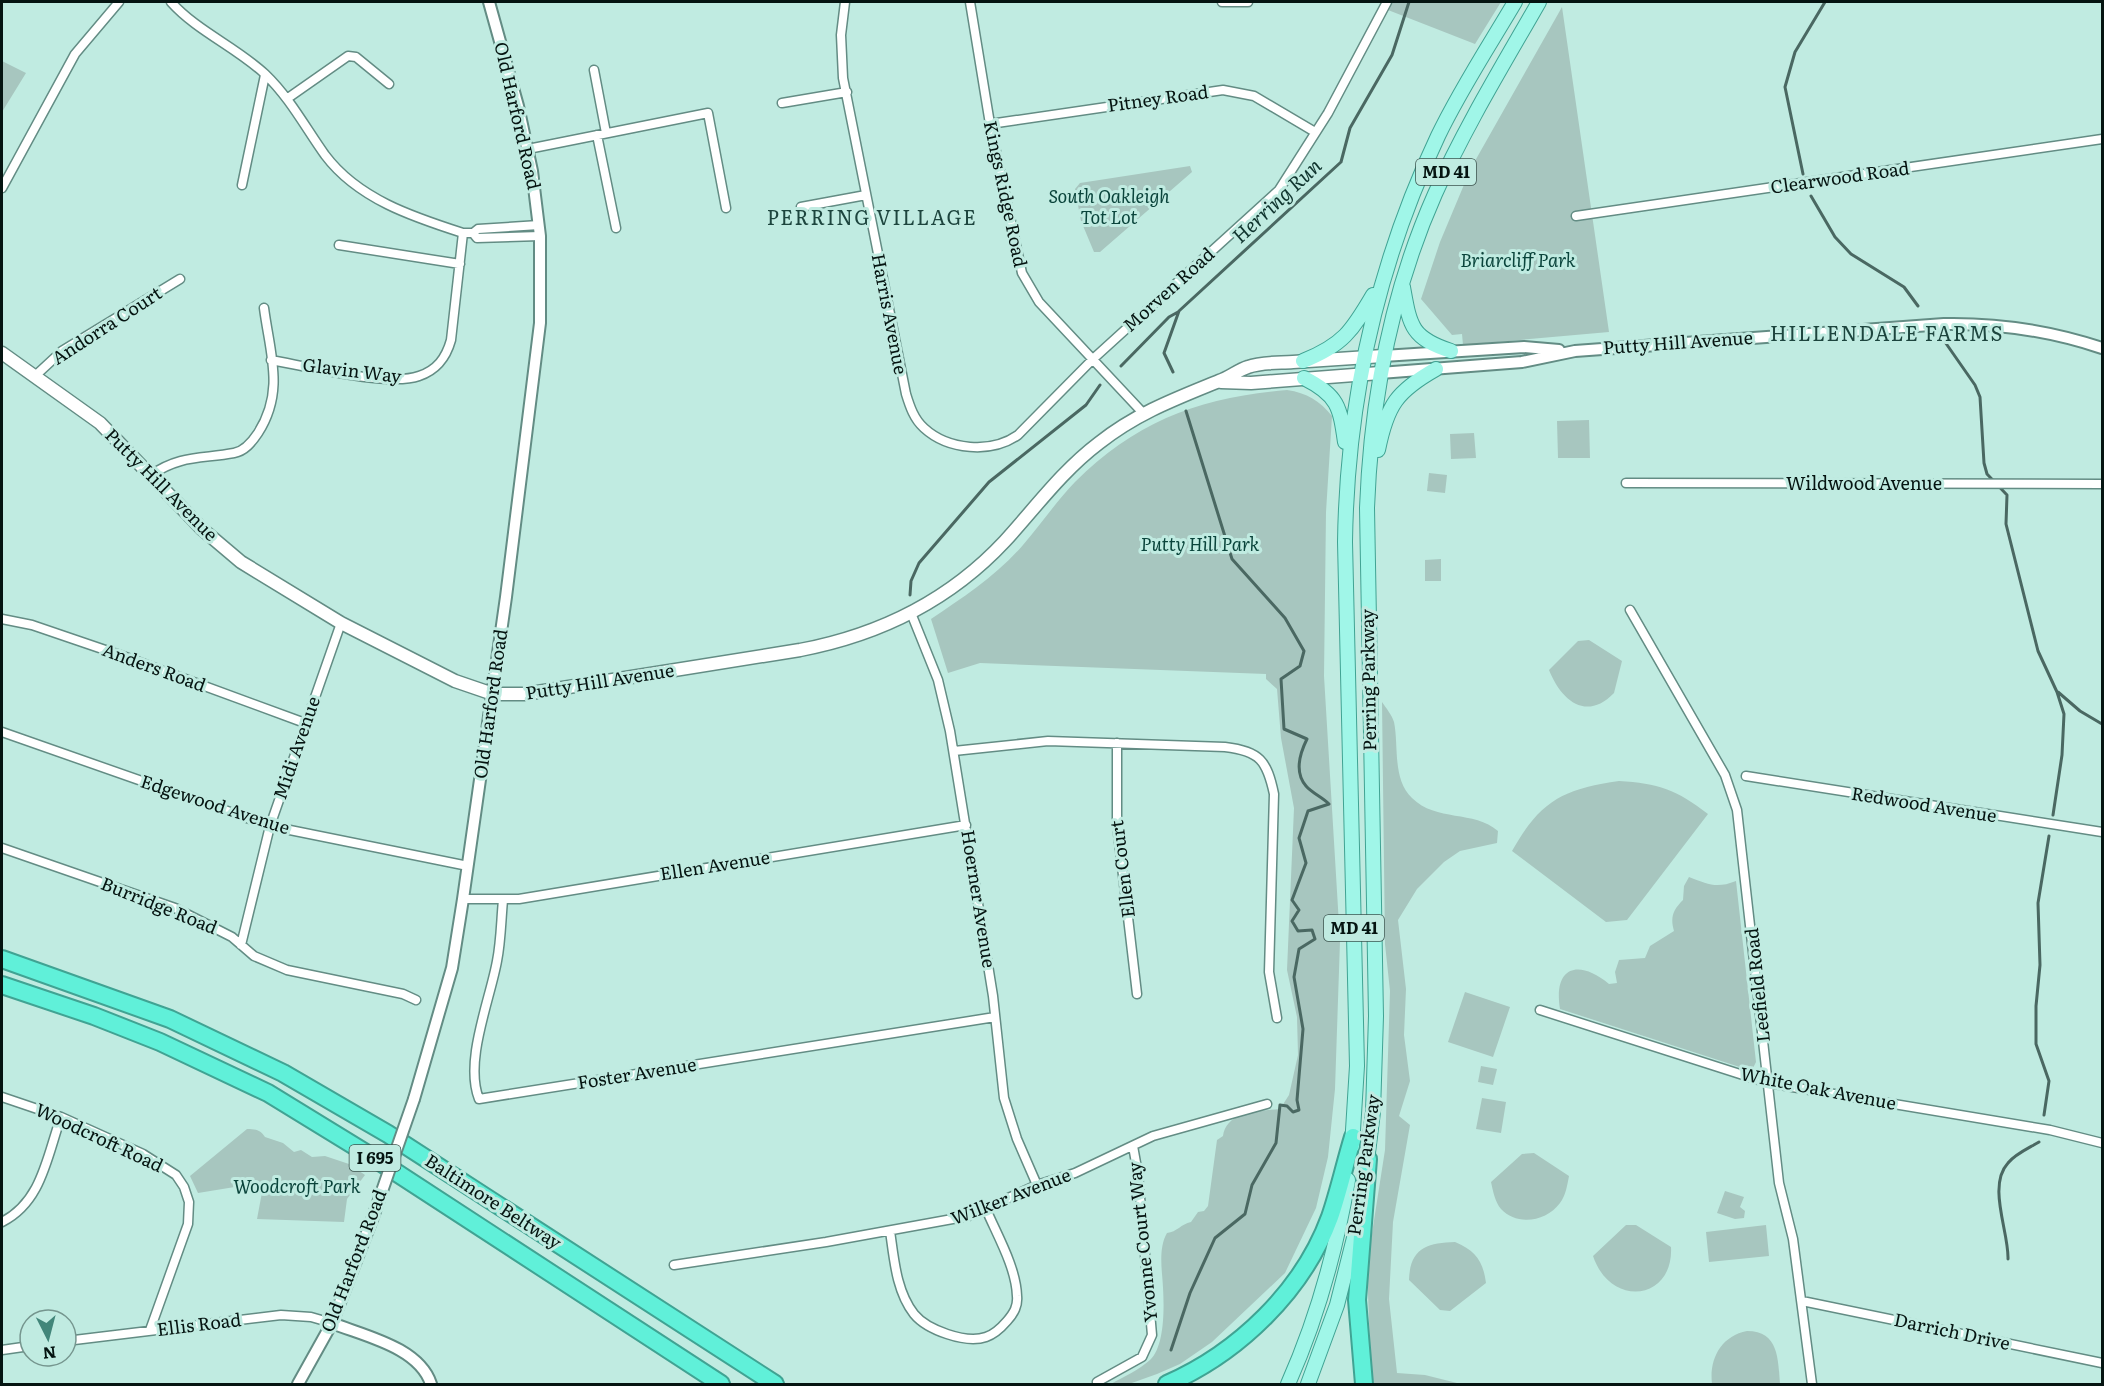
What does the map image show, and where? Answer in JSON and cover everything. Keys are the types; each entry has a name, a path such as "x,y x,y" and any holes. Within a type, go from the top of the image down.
{"highway":[{"name":"Baltimore Beltway","path":"2,959 170,1019 283,1073 388,1134 775,1384"},
{"name":"Baltimore Beltway","path":"2,985 93,1016 159,1042 268,1093 374,1158 721,1384"},
{"path":"1167,1384 1229,1348 1265,1318 1279,1301 1308,1261 1320,1238 1329,1217 1353,1137"},
{"path":"1364,1384 1357,1300 1368,1160"},
{"path":"731,1356 788,1384"}],"main road":[{"name":"Perring Parkway","path":"1288,1384 1317,1309 1335,1247 1353,1137 1357,1066 1346,542 1348,462 1359,374 1382,277 1416,185 1439,134 1515,2"},
{"name":"Perring Parkway","path":"1308,1384 1337,1305 1351,1253 1368,1160 1373,1112 1376,1016 1367,508 1368,465 1380,373 1417,238 1454,154 1539,2"},
{"path":"1303,361 1328,351 1348,335 1382,277"},
{"path":"1403,284 1408,314 1418,336 1451,351"},
{"name":"Putty Hill Avenue","path":"2,353 100,423 224,549 259,574 341,623 438,674 493,694 540,693 824,645 857,636 911,613 977,568 1004,542 1065,471 1101,441 1143,413 1248,367 1383,356"},
{"path":"1367,508 1383,421 1389,408 1407,386 1436,369"},
{"name":"Putty Hill Avenue","path":"1220,381 1251,383 1380,373"},
{"path":"1304,378 1327,391 1338,405 1348,462"}],"street":[{"path":"2,188 75,54 119,2"},
{"path":"171,2 185,16 234,48 266,75 288,98 324,154 352,181 389,207 462,233 473,233 478,229 539,230"},
{"name":"Old Harford Road","path":"298,1384 332,1323 373,1217 414,1099 449,978 493,694 542,303 539,230 528,149 489,2"},
{"name":"Harris Avenue","path":"845,2 841,49 846,92 900,372 911,410 923,428 953,443 972,447"},
{"name":"Kings Ridge Road","path":"970,2 990,124 1022,273 1039,302 1143,413"},
{"path":"1222,2 1248,2"},
{"name":"Morven Road","path":"972,447 993,445 1012,439 1093,358 1279,190 1315,132 1387,2"},
{"path":"288,98 348,56 356,57 389,84"},
{"path":"594,70 616,228"},
{"path":"242,185 266,75"},
{"name":"Pitney Road","path":"990,124 1223,90 1254,96 1315,132"},
{"path":"782,104 846,92"},
{"path":"528,149 708,113 726,208"},
{"name":"Clearwood Road","path":"1576,216 2103,139"},
{"path":"801,207 866,195"},
{"name":"Glavin Way","path":"271,360 385,378 417,377 432,370 446,356 451,340 462,233"},
{"path":"339,245 460,264"},
{"name":"Andorra Court","path":"35,376 62,351 180,279"},
{"path":"151,475 179,459 237,453 248,446 272,410 274,383 264,308"},
{"name":"Putty Hill Avenue","path":"1380,373 1522,362 1575,351 1961,324 2029,329 2103,348"},
{"name":"Putty Hill Avenue","path":"1383,356 1524,347 1575,351"},
{"name":"Wildwood Avenue","path":"1626,483 2103,484"},
{"name":"Leefield Road","path":"1630,610 1725,775 1737,810 1779,1183 1793,1239 1812,1384"},
{"name":"Hoerner Avenue","path":"911,613 938,680 954,751 995,1017 1007,1111 1037,1185"},
{"name":"Anders Road","path":"2,619 32,625 120,655 305,723"},
{"name":"Midi Avenue","path":"241,945 270,826 341,623"},
{"name":"Edgewood Avenue","path":"2,732 270,826 468,866"},
{"path":"954,751 1033,742 1117,743 1241,749 1261,759 1269,775 1274,794 1269,972 1276,1018"},
{"name":"Ellen Court","path":"1117,743 1117,824 1137,994"},
{"name":"Redwood Avenue","path":"1746,776 2103,832"},
{"name":"Ellen Avenue","path":"463,899 503,900 966,825"},
{"name":"Burridge Road","path":"2,848 175,908 217,928 254,956 287,970 403,994 416,1000"},
{"name":"Foster Avenue","path":"503,900 498,960 477,1047 474,1084 479,1099 995,1017"},
{"name":"White Oak Avenue","path":"1540,1010 1768,1083 2050,1130 2103,1143"},
{"name":"Woodcroft Road","path":"2,1097 61,1117 143,1154 176,1175 184,1187 189,1202 188,1224 150,1330"},
{"name":"Wilker Avenue","path":"674,1265 947,1222 987,1209 1037,1185 1075,1173 1153,1136 1268,1104"},
{"path":"2,1222 18,1212 37,1189 61,1117"},
{"name":"Yvonne Court Way","path":"1097,1382 1142,1357 1152,1335 1138,1174 1132,1146"},
{"path":"890,1231 901,1287 916,1316 935,1329 963,1337 986,1338 995,1333 1010,1317 1015,1309 1017,1295 1007,1259 987,1209"},
{"name":"Darrich Drive","path":"1802,1301 2103,1363"},
{"name":"Ellis Road","path":"78,1339 295,1315 332,1323"},
{"path":"332,1323 407,1355 420,1365 431,1384"},
{"path":"2,1350 18,1348"}],"green space":[{"path":"1392,2 1501,2 1475,44 1388,10"},
{"name":"Briarcliff Park","path":"1562,7 1609,332 1463,345 1462,334 1452,335 1421,299 1440,242 1471,168"},
{"path":"2,61 26,73 2,112"},
{"name":"South Oakleigh Tot Lot","path":"1190,166 1192,172 1100,252 1094,252 1081,221 1075,189 1080,183"},
{"name":"Putty Hill Park","path":"1287,390 1312,398 1332,416 1326,512 1324,676 1340,941 1335,1089 1328,1157 1316,1208 1285,1273 1212,1342 1180,1364 1129,1384 1111,1384 1141,1367 1155,1353 1162,1332 1163,1319 1161,1258 1163,1243 1167,1233 1191,1222 1198,1212 1204,1211 1208,1206 1217,1140 1223,1136 1230,1122 1237,1117 1254,1112 1280,1109 1289,1095 1298,1055 1297,1017 1287,970 1294,808 1281,738 1277,689 1266,679 1266,674 980,663 948,673 931,619 968,594 1002,566 1023,545 1075,482 1122,442 1172,415 1199,406 1256,393"},
{"path":"1589,420 1590,458 1558,458 1557,421"},
{"path":"1474,433 1476,458 1451,459 1450,434"},
{"path":"1429,473 1447,475 1445,493 1427,491"},
{"path":"1441,559 1441,581 1425,581 1425,560"},
{"path":"1589,640 1622,661 1614,693 1604,702 1594,706 1584,706 1567,698 1549,670 1578,641"},
{"path":"1382,702 1394,722 1401,781 1412,798 1432,810 1478,820 1498,831 1497,843 1460,851 1444,862 1417,889 1398,920 1406,989 1404,1035 1410,1081 1399,1116 1410,1125 1393,1222 1389,1299 1397,1373 1425,1375 1461,1384 1373,1384 1371,1377 1367,1265 1385,1150 1390,991 1385,944"},
{"path":"1619,781 1666,789 1687,799 1708,814 1627,920 1606,922 1512,851 1533,820 1555,800 1583,788"},
{"path":"1689,877 1717,885 1736,881 1756,1062 1749,1070 1560,1009 1560,983 1571,971 1588,971 1609,984 1617,983 1615,972 1619,960 1645,958 1650,946 1674,931 1673,914 1683,900 1684,886"},
{"path":"1465,992 1510,1007 1493,1057 1448,1042"},
{"path":"1481,1066 1497,1069 1493,1085 1478,1082"},
{"path":"1482,1098 1506,1102 1501,1133 1476,1129"},
{"name":"Woodcroft Park","path":"247,1129 258,1130 265,1137 283,1143 294,1152 301,1150 312,1157 325,1156 349,1164 365,1175 347,1199 344,1222 257,1219 263,1187 253,1184 198,1193 190,1176"},
{"path":"1534,1153 1569,1176 1564,1197 1554,1209 1539,1218 1523,1220 1501,1209 1494,1196 1491,1182 1522,1154"},
{"path":"1725,1191 1744,1197 1740,1207 1745,1211 1744,1218 1735,1219 1717,1213"},
{"path":"1626,1225 1636,1225 1671,1247 1669,1265 1663,1278 1652,1287 1640,1291 1626,1290 1613,1284 1602,1273 1593,1256"},
{"path":"1766,1225 1769,1256 1709,1262 1706,1232"},
{"path":"1455,1242 1468,1249 1477,1258 1483,1269 1486,1283 1450,1311 1440,1310 1409,1280 1410,1269 1422,1249 1436,1244"},
{"path":"1747,1331 1758,1332 1771,1341 1777,1356 1780,1384 1712,1384 1713,1366 1719,1350 1730,1338"}],"waterway":[{"name":"Herring Run","path":"1173,372 1164,353 1179,311 1341,162 1350,128 1392,55 1409,2"},
{"path":"1803,174 1785,87 1795,52 1825,2"},
{"path":"1811,196 1835,237 1851,254 1904,287 1918,306"},
{"path":"1121,366 1169,317 1178,312"},
{"path":"1945,342 1975,385 1980,397 1984,463 1987,474 2007,495 2006,524 2038,651 2057,692 2064,714 2062,755 2053,815"},
{"path":"910,595 911,581 919,563 989,482 1086,405 1100,385"},
{"name":"Herring Run","path":"1171,1350 1190,1293 1215,1238 1245,1214 1252,1185 1276,1143 1280,1105 1287,1106 1293,1112 1299,1110 1297,1100 1303,1029 1294,977 1299,949 1315,939 1312,930 1298,931 1292,921 1299,910 1292,900 1306,863 1299,838 1308,811 1329,804 1302,781 1299,769 1300,756 1307,739 1284,729 1281,679 1300,666 1304,651 1285,618 1232,559 1186,411"},
{"path":"2058,692 2080,711 2102,724"},
{"path":"2044,1115 2049,1081 2036,1044 2036,1006 2040,965 2038,903 2049,836"},
{"path":"2008,1259 2000,1210 1999,1184 2008,1163 2022,1151 2039,1142"}],"district":[{"name":"PERRING VILLAGE","path":"872,218"},
{"name":"HILLENDALE FARMS","path":"1887,334"}]}
